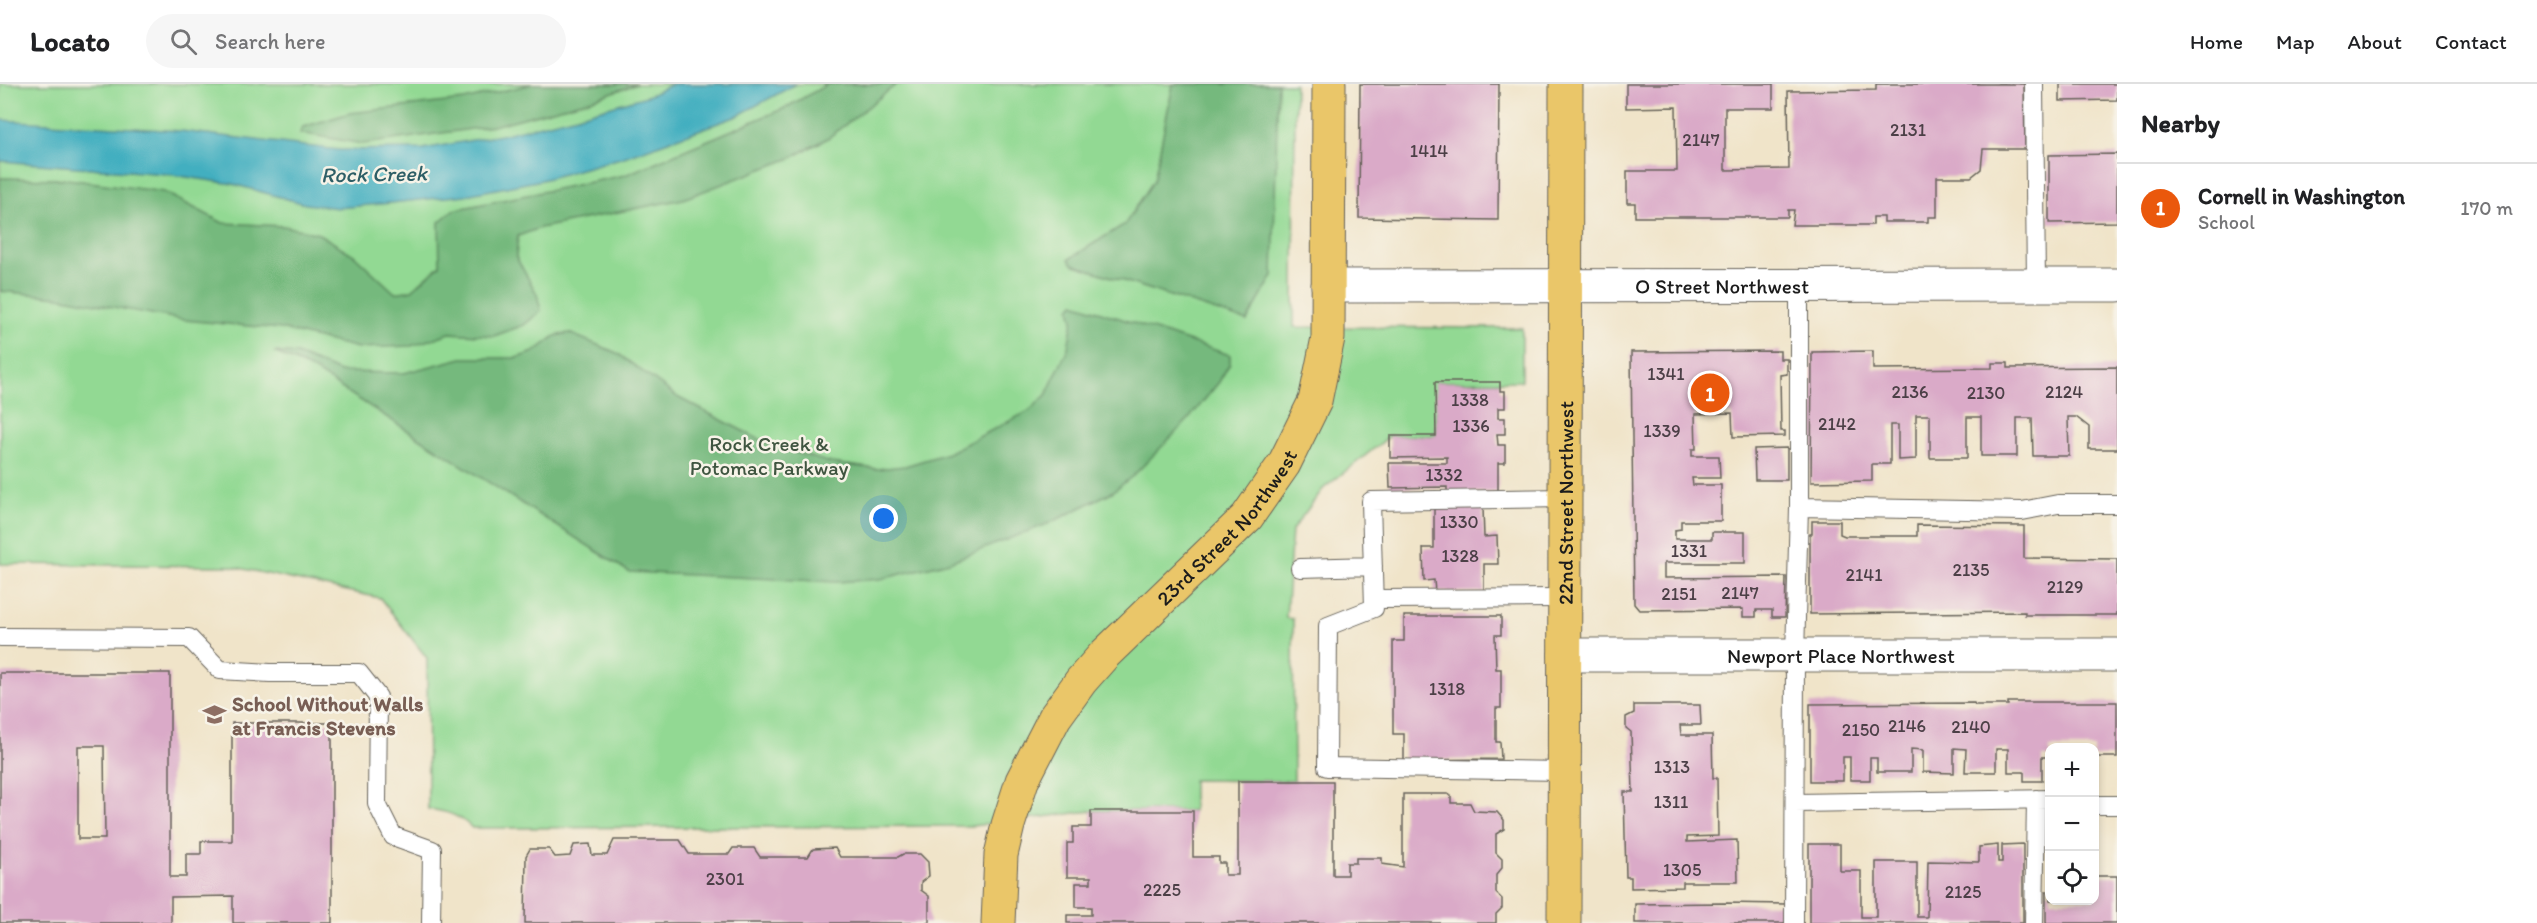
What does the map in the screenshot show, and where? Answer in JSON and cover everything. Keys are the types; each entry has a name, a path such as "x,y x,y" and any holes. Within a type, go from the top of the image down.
{"main road":[{"name":"23rd Street Northwest","path":"998,923 1001,855 1022,781 1055,717 1088,672 1247,517 1275,479 1315,401 1328,338 1329,84"},
{"name":"22nd Street Northwest","path":"1564,923 1566,84"}],"street":[{"name":"O Street Northwest","path":"1328,286 2117,285"},
{"name":"Newport Place Northwest","path":"1565,655 2117,655"}],"lane":[{"path":"2034,84 2036,285"},
{"path":"1794,923 1795,655 1799,507 1798,285"},
{"path":"1564,771 1326,767 1328,626 1374,608 1371,501 1566,498"},
{"path":"1799,507 2022,511 2058,504 2117,504"},
{"path":"1300,568 1373,566"},
{"path":"1374,598 1564,598"},
{"path":"0,637 189,638 220,670 270,673 359,673 378,697 377,804 393,836 432,850 431,923"},
{"path":"1795,803 2043,799 2034,923"},
{"path":"2099,805 2117,805"}],"green space":[{"name":"Rock Creek & Potomac Parkway","path":"0,84 1295,84 1294,327 1522,328 1522,381 1436,382 1436,436 1390,436 1323,489 1292,530 1286,618 1293,619 1294,781 1193,780 1193,811 1091,811 972,826 472,828 452,814 428,809 427,658 380,598 230,566 0,564"},
{"path":"533,84 637,84 590,100 493,126 363,144 300,133 303,127 350,113 464,100"},
{"path":"828,84 897,84 828,138 791,158 683,199 540,228 518,236 516,257 537,294 541,311 524,325 494,336 450,333 411,346 358,348 281,329 184,320 59,297 0,291 0,178 67,179 164,192 223,223 284,226 319,234 354,255 395,293 412,290 440,265 439,222 453,210 625,175 785,108"},
{"path":"1173,84 1278,84 1273,276 1247,321 1072,264 1069,259 1125,224 1154,180"},
{"path":"1074,303 1230,355 1230,363 1219,382 1188,420 1134,475 1112,492 1050,523 949,562 881,579 837,582 629,572 310,368 274,352 297,354 340,372 404,373 462,358 516,358 534,352 555,336 569,333 617,353 679,398 770,445 831,463 877,469 905,466 948,453 1029,411 1046,395 1068,348 1073,320 1070,308"}],"water":[{"name":"Rock Creek","path":"673,84 796,84 735,117 624,157 542,180 466,195 391,203 338,208 305,204 233,184 166,174 0,161 0,120 181,131 339,150 423,149 501,135 577,116 650,95"}],"building":[{"path":"1360,84 1499,84 1498,220 1359,218"},
{"path":"1626,84 1773,84 1773,108 1725,108 1725,170 1789,169 1788,91 1876,90 1876,84 2024,84 2025,149 1983,149 1981,169 1971,177 1937,177 1937,217 1928,217 1928,222 1884,222 1884,217 1873,217 1873,225 1792,225 1794,210 1788,210 1788,217 1635,217 1635,203 1627,203 1627,171 1677,171 1676,107 1626,108"},
{"path":"2060,84 2117,84 2117,100 2060,101"},
{"path":"2117,154 2117,222 2049,223 2049,155"},
{"path":"1780,351 1780,359 1787,359 1787,374 1780,375 1781,431 1785,431 1785,436 1733,437 1732,413 1695,414 1696,449 1692,449 1692,456 1719,456 1720,478 1692,478 1693,485 1721,485 1721,521 1681,521 1681,529 1675,530 1675,539 1712,539 1712,532 1745,532 1745,563 1664,563 1664,578 1786,577 1785,617 1772,617 1772,610 1756,610 1756,617 1743,617 1743,609 1639,610 1634,604 1631,352"},
{"path":"1873,351 1873,369 1992,368 1992,363 2008,363 2008,368 2117,367 2117,449 2089,449 2089,427 2076,417 2068,417 2069,456 2033,456 2032,418 2017,418 2017,456 1981,456 1981,417 1967,417 1967,458 1930,458 1930,415 1916,415 1916,459 1898,460 1898,425 1890,425 1890,464 1872,464 1872,481 1811,482 1812,352"},
{"path":"1435,382 1500,382 1500,391 1505,391 1505,408 1498,408 1498,418 1505,418 1505,434 1497,434 1498,445 1505,445 1505,463 1498,463 1498,492 1447,493 1447,487 1390,488 1389,463 1447,463 1447,457 1390,458 1390,436 1436,436"},
{"path":"1787,448 1787,480 1755,480 1754,449"},
{"path":"1434,508 1483,508 1484,537 1497,536 1498,564 1484,564 1484,592 1435,592 1434,580 1424,581 1423,548 1434,548"},
{"path":"1812,521 1840,521 1840,534 1845,536 1917,536 1917,525 2024,526 2024,558 2117,559 2117,615 2025,615 2025,612 1810,614"},
{"path":"1404,616 1501,616 1501,635 1495,635 1496,669 1501,669 1501,708 1496,708 1496,742 1500,742 1501,759 1404,760 1404,734 1393,734 1393,641 1404,641"},
{"path":"0,673 170,673 170,877 186,877 186,854 201,854 201,841 232,841 232,723 332,723 332,923 233,923 233,896 171,897 171,923 0,923","holes":["78,746 104,746 105,839 78,839"]},
{"path":"2008,702 2117,702 2117,757 2099,757 2099,743 2045,743 2045,757 2042,757 2042,781 2024,781 2024,772 2008,772 2008,749 1996,749 1996,772 1965,772 1966,749 1954,748 1954,773 1923,772 1923,750 1911,749 1911,772 1877,772 1877,758 1870,758 1870,780 1850,780 1850,757 1843,757 1843,781 1810,781 1810,704 1974,703 1975,705 2008,705"},
{"path":"1634,705 1700,705 1701,725 1680,725 1681,735 1712,735 1713,778 1717,778 1718,836 1687,837 1687,842 1737,840 1738,882 1683,882 1683,887 1631,888 1631,877 1626,877 1624,792 1633,792 1631,732 1626,728 1626,717 1634,713"},
{"path":"1238,781 1333,781 1333,875 1347,875 1347,863 1356,863 1356,858 1382,858 1382,864 1403,867 1403,794 1448,794 1451,796 1451,803 1470,803 1474,811 1497,812 1504,820 1504,829 1496,834 1496,853 1502,859 1502,868 1496,875 1496,893 1502,899 1502,908 1496,914 1496,923 1067,923 1067,915 1091,915 1091,907 1076,907 1076,883 1091,883 1091,877 1067,877 1067,843 1073,843 1073,827 1091,827 1091,811 1193,811 1193,857 1219,857 1219,863 1225,863 1225,875 1238,875"},
{"path":"614,840 680,840 689,854 729,854 733,848 754,848 760,857 808,857 813,849 835,848 840,857 898,857 903,854 920,854 928,862 929,876 921,882 921,890 929,896 929,923 525,923 526,856 530,849 549,849 555,857 570,856 574,845 590,844 592,855 607,855"},
{"path":"1809,844 1840,844 1840,871 1861,871 1861,917 1876,917 1876,862 1917,862 1917,917 1927,917 1928,861 1979,862 1979,847 1998,845 1998,862 2002,862 2002,845 2023,844 2023,923 1809,923"},
{"path":"2099,876 2117,876 2117,923 2046,923 2046,905 2099,905"},
{"path":"1635,904 1786,904 1787,923 1635,923"}],"place":[{"name":"Cornell in Washington","path":"1710,393"},
{"name":"School Without Walls at Francis Stevens","path":"214,715"}]}
